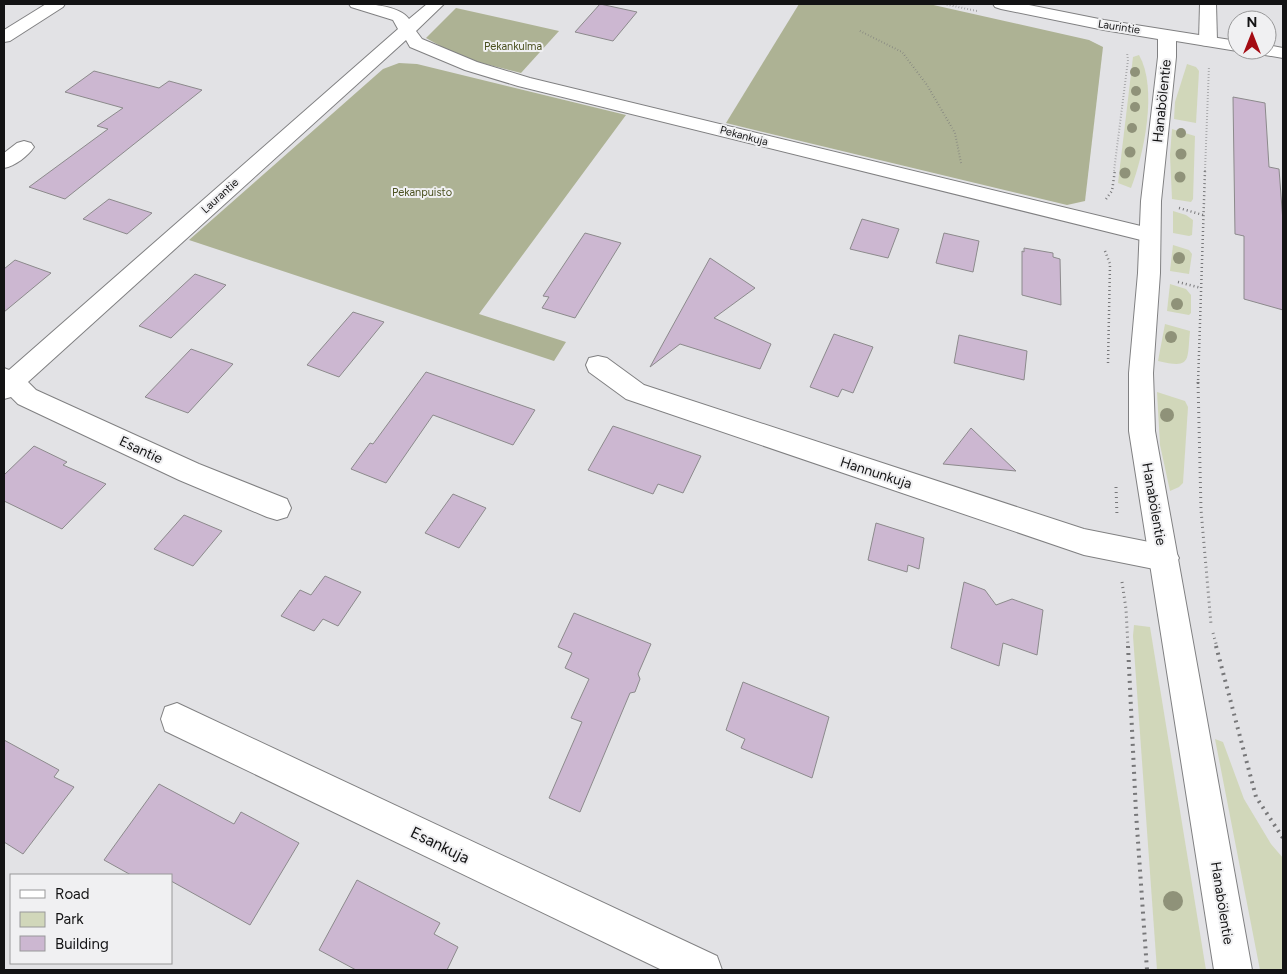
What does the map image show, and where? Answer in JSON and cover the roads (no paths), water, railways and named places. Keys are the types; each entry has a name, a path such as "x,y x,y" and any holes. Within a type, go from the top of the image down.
{"street":[{"path":"4,37 57,4"},
{"name":"Pekankuja","path":"357,4 399,17 416,43 445,56 524,82 1149,235"},
{"name":"Laurantie","path":"7,383 436,4"},
{"name":"Laurintie","path":"1001,4 1104,25 1227,44"},
{"path":"1208,4 1208,41"},
{"name":"Hanabölentie","path":"1167,34 1167,57 1151,201 1149,273 1141,373 1142,431 1233,970"},
{"path":"4,162 24,147"},
{"name":"Hannunkuja","path":"598,365 635,392 1084,542 1164,558"},
{"name":"Esantie","path":"7,383 27,397 189,472 277,508"},
{"name":"Esankuja","path":"177,719 703,970"}],"park label":[{"name":"Pekankulma","path":"513,46"},
{"name":"Pekanpuisto","path":"422,192"}]}
